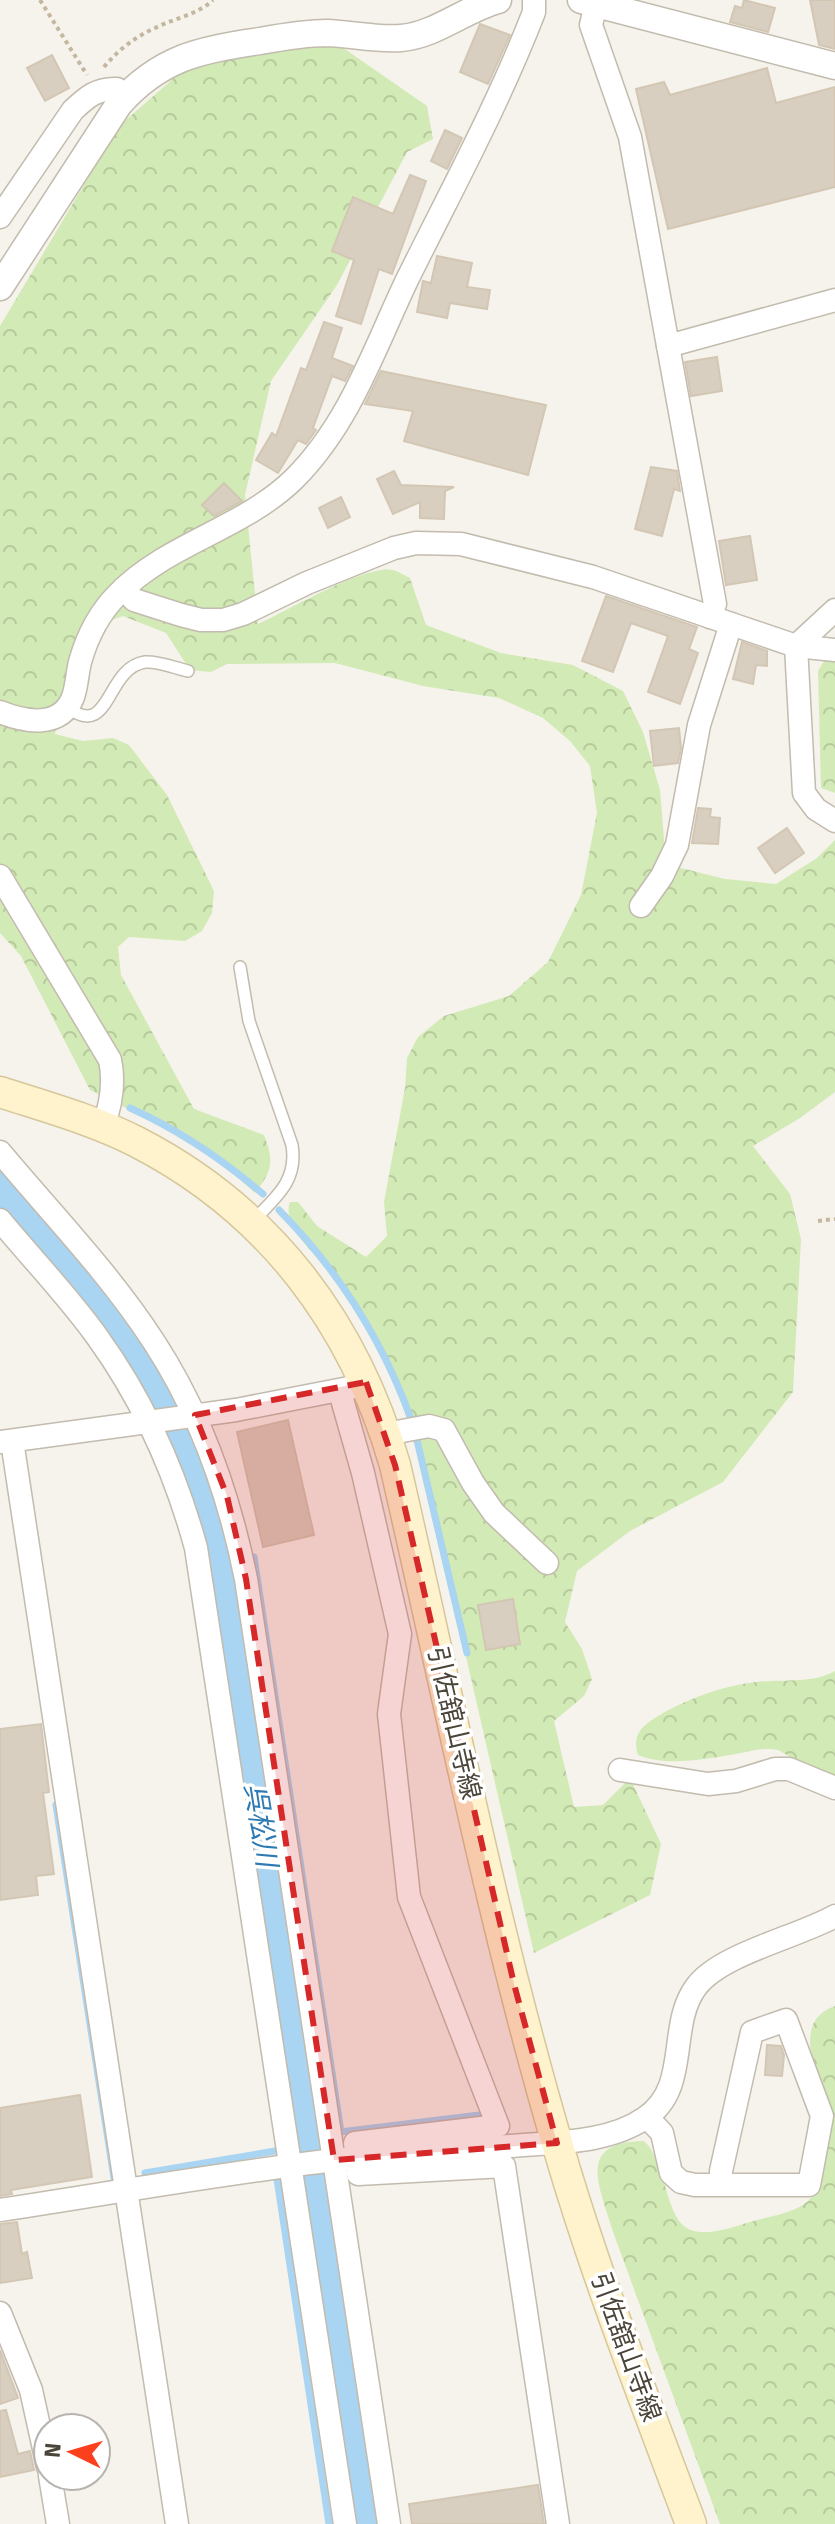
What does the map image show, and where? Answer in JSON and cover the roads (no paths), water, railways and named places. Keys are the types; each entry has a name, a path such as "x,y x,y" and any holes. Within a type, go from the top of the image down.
{"main road":[{"name":"引佐舘山寺線","path":"0,1092 103,1127 177,1165 252,1222 322,1303 353,1387 386,1434 514,1984 557,2143 610,2306 691,2524"}],"street":[{"path":"0,287 107,121 125,97 165,65 203,50 310,34 401,38 427,31 498,0"},
{"path":"0,712 37,722 51,719 67,707 72,701 89,637 101,615 124,588 159,563 270,500 310,463 327,441 355,395 505,83 534,12 534,0"},
{"path":"641,906 662,876 677,845 720,620 630,137 591,25 589,2 835,66"},
{"path":"0,217 19,193 65,119 93,86 117,89 125,97"},
{"path":"668,346 835,300"},
{"path":"124,588 134,600 201,620 223,620 243,614 373,555 405,545 439,542 461,544 556,566 796,646 835,650"},
{"path":"796,646 835,610"},
{"path":"796,646 804,793 816,809 835,821"},
{"path":"2,885 110,1060 112,1084 103,1127"},
{"path":"0,1152 130,1307 176,1379 227,1496 246,1579 340,2160 389,2524"},
{"path":"0,1220 96,1334 153,1421 185,1509 203,1586 345,2524"},
{"path":"177,2524 127,2191 6,1442 191,1416 353,1387 363,1473 400,1634 389,1714 409,1897 498,2126 355,2143 340,2160"},
{"path":"386,1434 429,1426 444,1430 489,1506 547,1563"},
{"path":"620,1770 708,1784 736,1781 775,1769 789,1769 835,1788"},
{"path":"0,2210 340,2160 576,2142 626,2128 647,2117 659,2106 670,2088 686,2004 696,1986 721,1966 835,1916"},
{"path":"647,2117 662,2133 671,2173 681,2182 695,2185 721,2185 809,2185 822,2116 786,2020 752,2032 721,2171 721,2185"},
{"path":"340,2160 358,2174 504,2166 558,2524"},
{"path":"0,2313 31,2390 36,2412"},
{"path":"53,2492 58,2524"}],"lane":[{"path":"67,707 84,717 94,716 102,710 118,679 130,668 145,662 188,671"},
{"path":"240,967 249,1021 292,1145 294,1160 291,1176 252,1222"}],"waterway":[{"path":"130,1108 200,1146 263,1194"},
{"name":"呉松川","path":"0,1186 89,1291 138,1357 181,1438 211,1523 225,1583 367,2524"},
{"path":"279,1210 321,1257 357,1307 387,1361 411,1419"},
{"path":"416,1436 467,1653"},
{"path":"254,1557 341,2132"},
{"path":"56,1805 114,2178"},
{"path":"340,2132 479,2115"},
{"path":"308,2136 323,2134"},
{"path":"295,2148 310,2145"},
{"path":"145,2173 275,2151"},
{"path":"277,2179 329,2524"}]}
